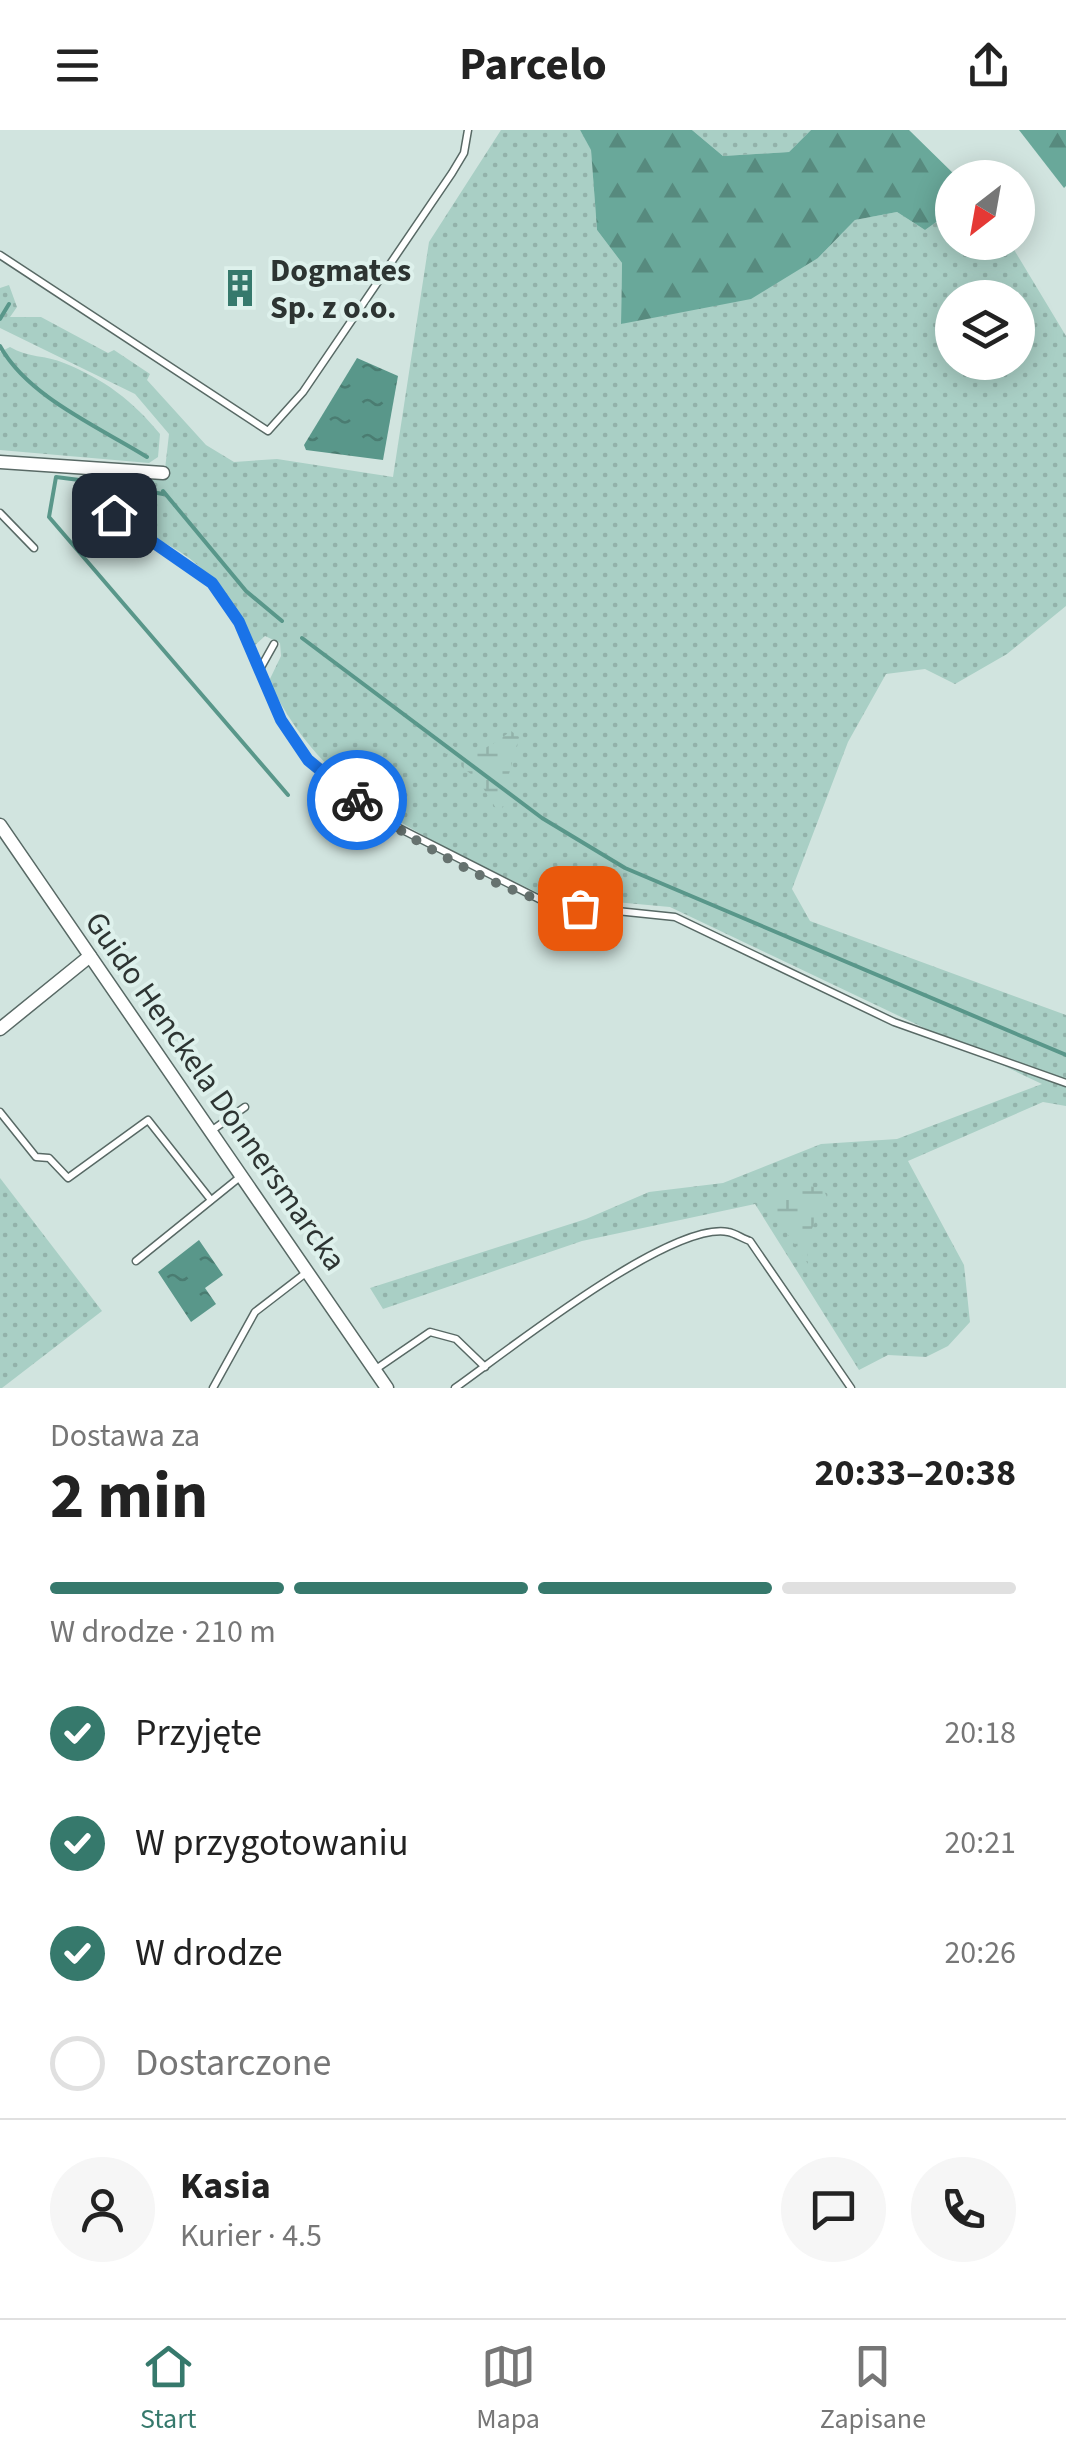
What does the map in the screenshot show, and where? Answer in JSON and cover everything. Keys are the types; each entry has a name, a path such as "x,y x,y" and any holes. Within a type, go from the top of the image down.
{"street":[{"path":"0,462 163,473"},
{"name":"Guido Henckela Donnersmarcka","path":"0,825 387,1388"},
{"path":"0,1029 90,956"}],"lane":[{"path":"0,254 268,431 303,392 452,173 464,153 468,130"},
{"path":"105,470 104,492 114,515 212,583 239,622 281,720 308,760 383,820 529,896 564,907 676,916 894,1022 1066,1083"},
{"path":"0,513 34,548"},
{"path":"259,670 274,644"},
{"path":"586,908 608,874"},
{"path":"210,1132 245,1107"},
{"path":"0,1112 36,1158 49,1158 68,1178 148,1120 212,1200"},
{"path":"136,1261 241,1176"},
{"path":"454,1388 637,1262 676,1242 726,1231 750,1242 851,1388"},
{"path":"213,1388 256,1312 307,1272"},
{"path":"375,1370 430,1332 456,1339 485,1367"}],"green space":[{"path":"501,130 580,130 591,149 597,230 622,263 621,324 818,258 855,220 897,212 925,230 935,223 935,260 1020,260 1032,280 935,280 935,380 1035,380 1035,285 1066,336 1066,606 1007,654 955,684 925,669 886,674 848,742 792,889 810,921 1066,1015 1066,1106 1043,1102 908,1161 964,1265 970,1322 948,1346 926,1357 888,1355 859,1370 755,1204 582,1241 383,1309 370,1288 586,1219 649,1192 723,1183 821,1144 897,1139 1042,1084 670,907 615,902 612,893 618,880 598,866 572,899 550,899 426,837 353,789 321,759 293,723 269,681 281,656 280,643 265,636 254,646 234,609 210,577 189,558 135,525 110,496 115,476 164,478 169,434 135,394 0,328 0,288 9,285 17,307 10,317 41,317 108,353 114,350 150,374 147,380 206,445 234,462 277,459 393,477 429,242"},
{"path":"580,130 692,130 723,156 789,152 811,130 909,130 940,160 935,160 935,223 925,230 897,212 855,220 818,258 751,299 621,324 622,263 597,230 591,150"},
{"path":"692,130 811,130 789,152 723,156"},
{"path":"1019,130 1066,130 1064,188"},
{"path":"10,347 64,363 117,392 160,434 158,457 149,463 0,450 0,352"},
{"path":"511,731 519,737 509,774 511,795 499,813 478,780 445,753 435,739 442,737 469,752 493,744"},
{"path":"0,1178 102,1311 2,1388 0,1388"},
{"path":"809,1186 823,1189 827,1197 806,1241 808,1264 767,1204 785,1190"}],"water":[{"path":"357,358 398,376 383,460 306,450 304,445"},
{"path":"199,1240 223,1275 205,1288 216,1304 191,1322 158,1272"}],"waterway":[{"path":"0,319 9,304"},
{"path":"0,346 12,364 46,396 147,457"},
{"path":"95,482 56,477 49,517 288,795"},
{"path":"114,485 163,494"},
{"path":"163,491 246,591 282,621"},
{"path":"302,638 542,818 625,868 1066,1055"}],"way so far":[{"path":"357,800 405,834 529,896 549,904 580,908"}],"place":[{"name":"Dogmates Sp. z o.o.","path":"240,288"}],"route":[{"path":"114,515 212,583 239,622 281,720 308,760 357,800"}]}
